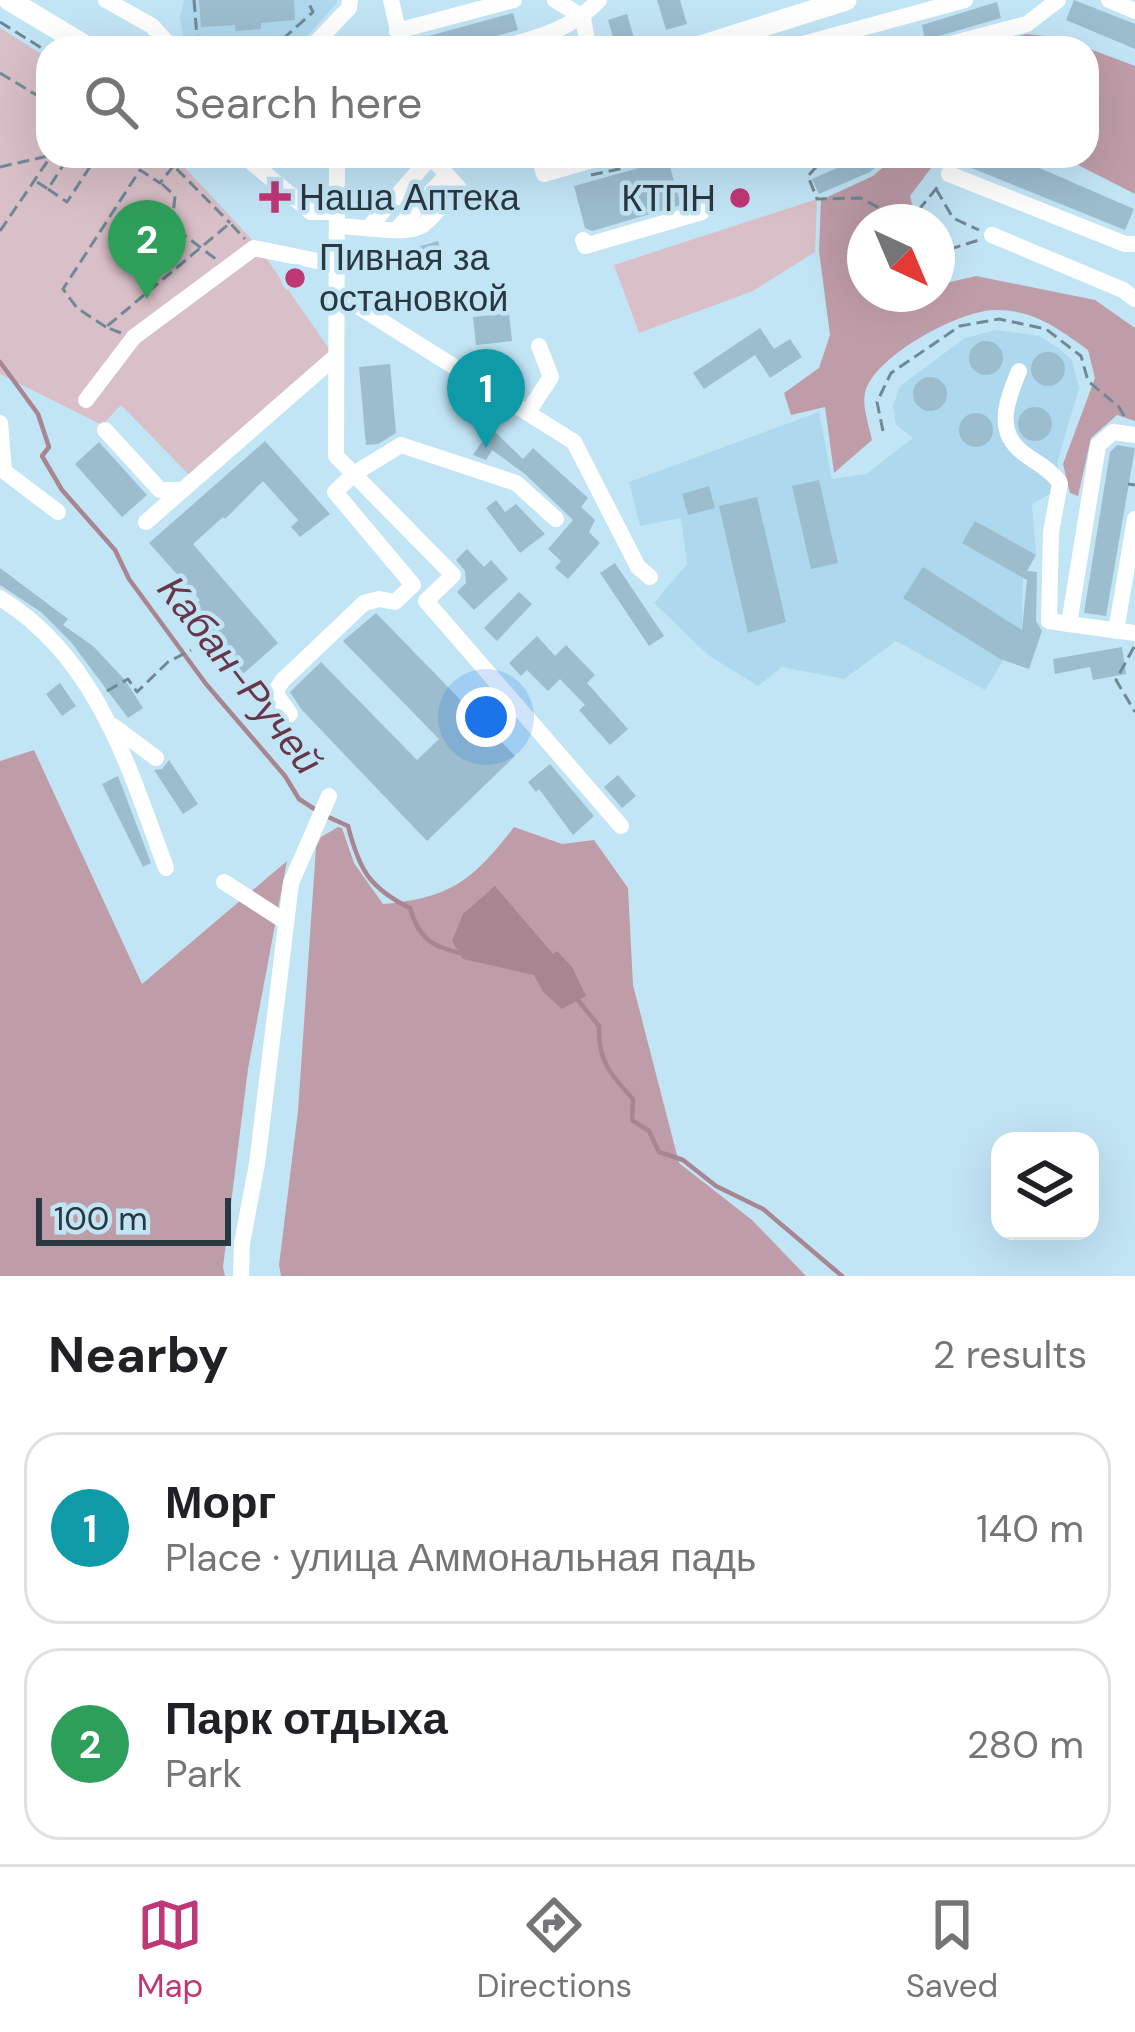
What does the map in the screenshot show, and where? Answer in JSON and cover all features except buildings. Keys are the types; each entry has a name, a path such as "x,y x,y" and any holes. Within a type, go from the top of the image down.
{"main road":[{"path":"9,0 69,36"},
{"path":"788,36 846,0"}],"street":[{"path":"106,0 161,36"},
{"path":"323,36 350,8 350,0"},
{"path":"391,0 398,36"},
{"path":"410,36 514,0"},
{"path":"555,0 583,17 586,36"},
{"path":"545,36 583,17 599,0"},
{"path":"799,36 965,0"},
{"path":"981,36 1027,24 1058,0"},
{"path":"1109,0 1135,11"},
{"path":"258,168 311,212 395,231 420,228 458,187 440,168"},
{"path":"337,168 336,456 453,575 425,601"},
{"path":"370,226 420,168"},
{"path":"949,174 1135,244"},
{"path":"583,240 585,246 682,218 702,212 700,206"},
{"path":"992,236 1124,290 1135,299"},
{"path":"86,400 134,337 254,248 337,265"},
{"path":"337,292 574,442 638,567 650,577"},
{"path":"528,412 551,377 538,346"},
{"path":"146,522 336,356"},
{"path":"1019,371 1006,406 1006,424 1016,447 1043,464 1060,483 1051,532 1049,621 1135,633"},
{"path":"0,423 4,471 58,512"},
{"path":"105,430 160,490 183,490"},
{"path":"1074,624 1098,445 1113,432 1135,435"},
{"path":"556,519 516,483 400,445 355,473 335,492 621,826"},
{"path":"1115,631 1135,519"},
{"path":"290,714 275,693 282,681 364,603 379,598 395,602 413,585"},
{"path":"0,598 84,675 108,722 166,868"},
{"path":"108,722 156,758"},
{"path":"242,1276 242,1243 257,1164 291,883 329,796"},
{"path":"224,882 286,922"}],"path":[{"path":"194,0 197,36"},
{"path":"288,36 313,12 307,0"},
{"path":"0,22 36,44"},
{"path":"0,73 36,95"},
{"path":"2,164 36,158"},
{"path":"0,231 42,168"},
{"path":"48,189 61,168"},
{"path":"35,181 67,202 89,168"},
{"path":"160,183 172,168"},
{"path":"179,168 254,248"},
{"path":"815,168 808,176 817,199 860,198 872,204"},
{"path":"134,337 106,327 77,308 64,290 140,170 175,196 172,226 227,268"},
{"path":"923,204 949,174"},
{"path":"936,189 953,218 992,236"},
{"path":"106,327 230,224"},
{"path":"955,248 992,236"},
{"path":"883,430 877,402 891,373 960,326 999,319 1046,329 1081,356 1088,381 1119,407 1135,435"},
{"path":"1135,646 1116,680 1135,712"},
{"path":"95,698 128,679 137,692 168,662 191,650"}],"shaded area":[{"path":"184,0 337,0 307,36 183,36"},
{"path":"0,28 36,50 36,168 185,168 257,245 332,353 192,478 121,405 102,425 0,374"},
{"path":"1099,52 1135,66 1135,194 1084,168 1099,168"},
{"path":"882,168 931,168 910,196 912,204 847,204 847,312 955,312 955,281 976,276 1095,300 1135,328 1135,421 1117,415 1091,438 1078,496 1070,493 1063,464 1095,378 1088,350 1056,328 1008,311 978,312 939,327 883,365 865,393 872,440 834,473 825,407 791,415 784,393 819,368 830,335 819,251 821,200"},
{"path":"817,199 815,252 753,291 639,333 614,265"},
{"path":"996,330 1039,336 1057,347 1072,360 1079,388 1057,463 1065,486 1032,504 1036,555 1023,578 1022,630 985,690 896,641 844,679 782,667 758,686 708,655 654,603 687,564 681,518 640,526 629,482 819,412 832,479 866,474 913,438 896,425 893,406 900,386 965,338"},
{"path":"34,750 142,984 287,861 248,1069 225,1276 0,1276 0,761"},
{"path":"338,827 354,863 383,904 426,897 459,883 486,861 514,827 562,844 594,840 628,888 633,985 679,1163 752,1220 806,1276 281,1276 316,847 321,837"},
{"path":"495,886 553,954 557,951 572,967 586,996 562,1009 543,992 534,975 463,959 452,941 463,914"}],"waterway":[{"name":"Кабан-Ручей","path":"0,362 38,414 49,447 42,456 62,490 115,550 129,579 206,684 299,799 316,810"},
{"name":"Кабан-Ручей","path":"326,816 348,826 368,876 410,908 423,934 435,945 464,954"},
{"name":"Кабан-Ручей","path":"576,998 599,1026 607,1066 633,1099 632,1120 649,1131 659,1152 683,1160 716,1186 763,1209 842,1276"}],"place":[{"name":"Наша Аптека","path":"275,197"},
{"name":"КТПН","path":"740,198"},
{"name":"Пивная за остановкой","path":"295,278"},
{"name":"Парк отдыха","path":"147,299"},
{"name":"Морг","path":"486,448"}]}
